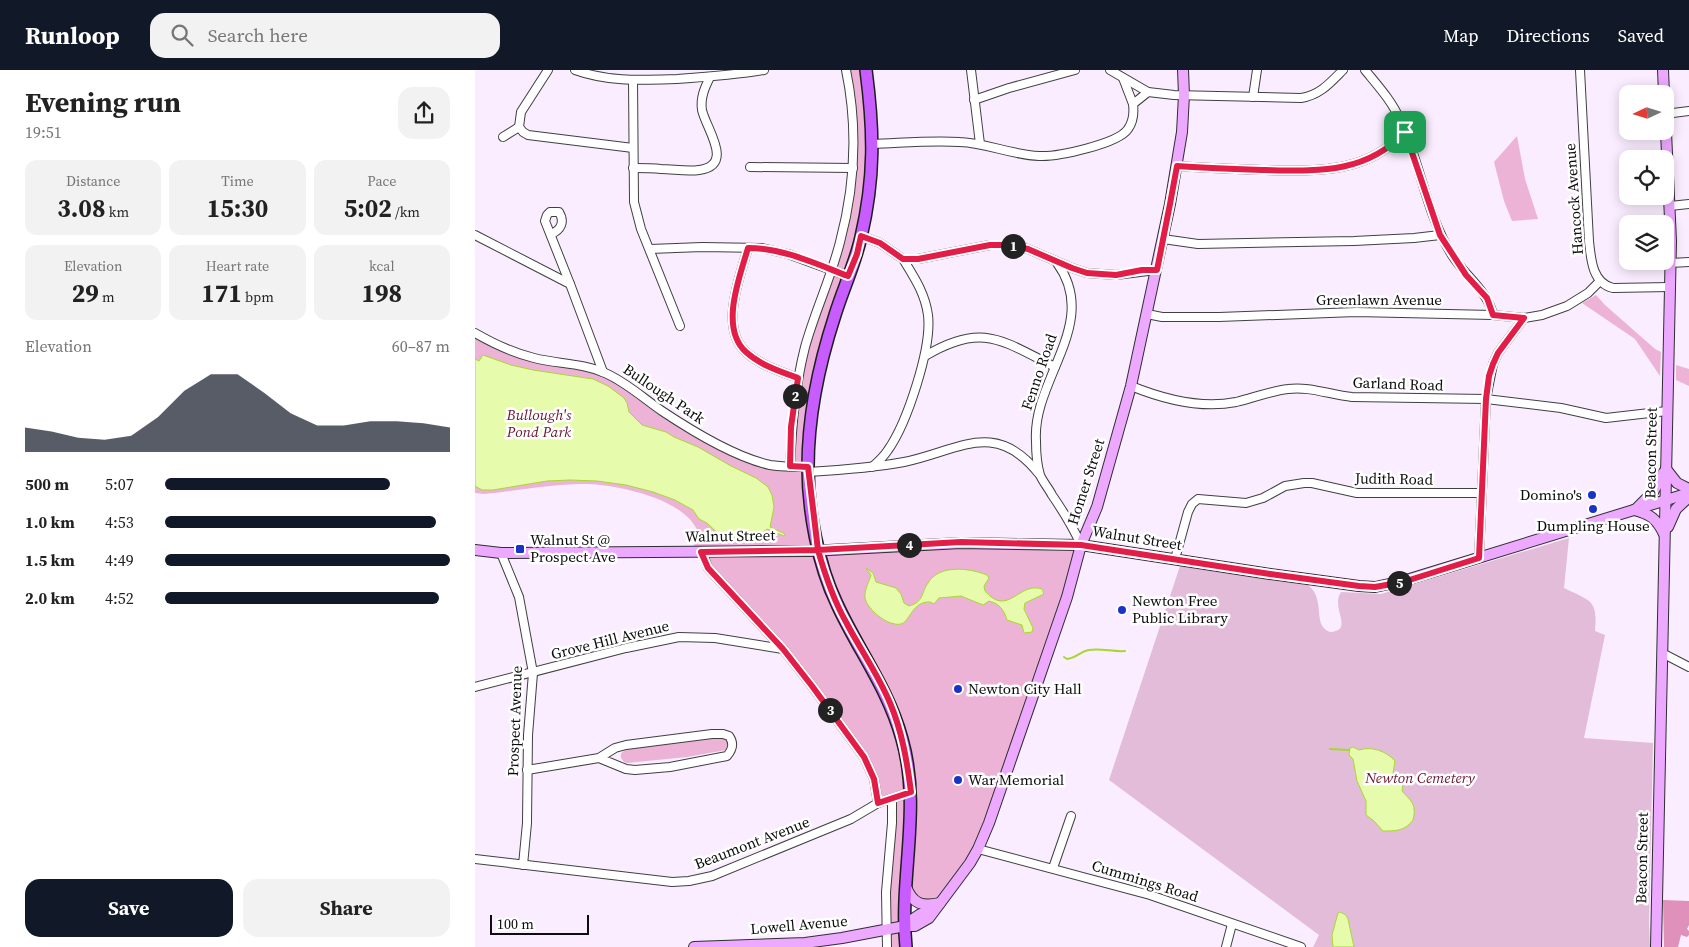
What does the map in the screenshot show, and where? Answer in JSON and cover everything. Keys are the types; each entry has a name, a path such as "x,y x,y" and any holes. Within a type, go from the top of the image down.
{"main road":[{"path":"866,70 873,144 870,193 857,254 829,334 817,381 808,469 818,550 826,578 837,604 883,687 896,719 905,750 911,792 911,828 906,887 906,947"},
{"name":"Homer Street","path":"905,926 912,919 937,906 957,882 978,849 1067,597 1081,545 1097,506 1131,386 1157,270 1182,132 1183,70"},
{"path":"1663,70 1664,85"},
{"name":"Beacon Street","path":"1666,140 1670,215"},
{"name":"Beacon Street","path":"1656,947 1670,270"},
{"path":"1666,469 1670,477 1689,489"},
{"path":"1665,535 1653,517 1634,510 1653,492 1666,469"},
{"path":"1665,535 1675,512 1689,495"},
{"name":"Walnut Street","path":"475,550 501,553 701,552 818,550 961,542 1081,545 1289,577 1375,587 1403,582 1634,510 1689,495"},
{"path":"906,887 912,899 919,904 937,906"},
{"name":"Lowell Avenue","path":"694,947 806,945 905,926"}],"street":[{"path":"548,70 521,112 519,127 523,132 529,135 633,148"},
{"path":"575,70 611,79 633,80 710,77 736,72 764,70"},
{"path":"658,70 659,80"},
{"path":"790,466 791,427 798,378 810,330 840,243 852,180 853,131 851,99 846,70"},
{"path":"971,70 980,144"},
{"path":"974,100 1009,88 1075,70"},
{"path":"1110,70 1148,92 1184,95 1301,98 1311,96 1326,88 1343,70"},
{"path":"1253,97 1257,70"},
{"path":"1365,70 1394,108 1405,132 1440,235 1466,275 1487,298 1493,315"},
{"name":"Hancock Avenue","path":"1580,70 1589,241 1593,269 1600,281"},
{"path":"633,168 691,171 711,166 716,160 718,152 702,110 702,100 710,77"},
{"path":"873,144 936,141 980,144 1038,156 1083,149 1121,136 1128,130 1132,122 1133,104 1123,78"},
{"path":"633,80 635,208 641,229 680,326"},
{"path":"1133,104 1148,92"},
{"path":"1674,112 1689,111"},
{"path":"503,137 519,127"},
{"path":"1177,166 1305,171 1327,170 1349,166 1381,153 1394,144 1405,132"},
{"path":"750,168 853,168"},
{"path":"1670,206 1689,204"},
{"path":"551,234 603,372"},
{"path":"475,235 570,284"},
{"path":"1163,239 1208,244 1397,239 1440,235"},
{"path":"861,236 880,243 903,259 919,283 925,300 928,331 925,356 895,439 888,450 871,468"},
{"path":"903,259 918,259 990,245 1008,245 1028,249 1087,273 1116,275 1142,270 1157,270"},
{"path":"650,249 702,247 771,249 848,276"},
{"path":"748,248 734,298 733,327 739,344 756,359 798,378"},
{"name":"Fenno Road","path":"1056,262 1070,284 1072,310 1065,346 1041,400 1035,439 1041,476 1074,528 1081,545"},
{"path":"1674,263 1689,262"},
{"path":"1600,281 1606,286 1613,288 1670,287"},
{"name":"Greenlawn Avenue","path":"1147,314 1162,317 1356,312 1493,315 1524,318 1542,315 1567,306 1588,293 1600,281"},
{"path":"1479,558 1486,399 1489,376 1498,353 1524,318"},
{"name":"Bullough Park","path":"475,333 497,345 529,357 585,366 603,372 621,381 661,410 706,438 759,462 808,469 871,468 906,462 963,444 979,442 1006,447 1018,453 1030,462 1041,476"},
{"path":"925,356 941,346 958,340 970,337 983,337 1013,346 1055,368"},
{"name":"Garland Road","path":"1131,386 1174,399 1206,405 1236,402 1269,392 1299,388 1337,396 1352,397 1486,399 1561,408 1606,418 1667,411"},
{"name":"Judith Road","path":"1175,559 1188,512 1192,504 1198,499 1246,503 1263,498 1285,486 1304,483 1357,493 1482,493"},
{"path":"701,552 708,568 783,649 864,757 874,779 878,803"},
{"name":"Prospect Avenue","path":"501,553 519,597 533,673 527,770 527,823 523,865"},
{"name":"Grove Hill Avenue","path":"475,687 626,648 679,637 715,638 783,649"},
{"path":"1662,653 1689,666"},
{"path":"527,770 599,758 615,748 626,745 712,734 729,736 733,746 727,756 670,767 626,769 599,758"},
{"name":"Beaumont Avenue","path":"475,859 672,882 695,880 733,868 851,819 878,803 911,792"},
{"path":"887,947 886,892 893,812 892,799"},
{"path":"1053,868 1071,816"},
{"name":"Cummings Road","path":"978,849 1150,895 1301,947"},
{"path":"1226,947 1232,924"}],"green space":[{"name":"Bullough's Pond Park","path":"846,70 866,70 872,163 848,276 810,427 818,550 1081,545 989,822 940,903 910,896 906,947 887,947 892,799 878,803 874,779 812,686 708,568 702,552 692,552 698,532 691,520 679,510 648,495 597,485 558,485 484,494 475,493 475,333 497,345 603,372 660,410 738,453 790,466 798,378 831,270 852,180"},
{"path":"1517,136 1525,179 1538,219 1512,221 1504,201 1494,162"},
{"path":"1596,295 1655,349 1661,352 1660,376 1635,339 1582,303"},
{"path":"1676,365 1689,369 1689,386 1676,380"},
{"name":"Newton Cemetery","path":"1569,538 1564,588 1590,602 1595,613 1595,631 1605,635 1584,738 1653,743 1650,947 1313,947 1319,935 1109,780 1180,566 1308,585 1314,591 1317,598 1321,624 1324,629 1330,632 1341,627 1338,598 1341,592 1381,594"},
{"path":"724,738 730,743 726,750 687,757 627,763 621,758 621,753 631,748 656,743"}],"shaded area":[{"path":"483,355 511,365 533,370 593,379 608,386 624,398 629,412 642,425 666,432 698,447 756,478 768,487 772,495 774,507 770,527 785,534 784,536 767,529 758,535 723,538 707,523 699,519 693,510 675,500 626,485 570,480 547,481 493,490 482,490 475,486 475,359 479,361"},
{"path":"866,568 873,573 876,582 896,588 901,594 904,603 909,606 920,600 933,577 947,570 955,569 964,569 987,575 989,578 984,586 985,591 1000,601 1007,600 1034,588 1042,589 1044,594 1025,603 1024,609 1033,628 1032,632 1024,633 1022,625 1007,620 1003,610 996,604 989,601 983,605 961,596 939,598 934,604 930,602 919,605 907,620 901,624 896,624 884,620 874,612 867,602 865,592 871,575"},
{"path":"1353,747 1359,750 1379,750 1395,761 1393,773 1403,784 1402,791 1414,806 1413,820 1407,826 1396,830 1383,831 1366,815 1366,801 1357,781 1353,759 1349,755 1350,748"},
{"path":"1663,900 1689,901 1689,925 1687,929 1689,935 1687,937 1681,935 1678,947 1664,947"},
{"path":"1338,913 1346,915 1348,919 1354,947 1333,947 1332,935"}],"waterway":[{"path":"1064,657 1067,659 1093,650 1125,651"},
{"path":"1330,749 1349,750"}],"place":[{"name":"Domino's","path":"1592,495"},
{"name":"Dumpling House","path":"1593,509"},
{"name":"Walnut St @ Prospect Ave","path":"520,549"},
{"name":"Newton Free Public Library","path":"1122,610"},
{"name":"Newton City Hall","path":"958,689"},
{"name":"War Memorial","path":"958,780"}],"route":[{"path":"1405,132 1394,144 1365,161 1327,170 1305,171 1177,166 1157,270 1142,270 1130,274 1116,275 1087,273 1028,249 1008,245 990,245 918,259 903,259 880,243 861,236 857,254 848,276 771,249 748,248 734,298 733,327 739,344 746,352 769,366 798,378 791,427 790,466 808,467 818,550 701,552 708,568 783,649 864,757 874,779 878,803 911,792 903,741 883,687 837,604 826,578 818,550 961,542 1081,545 1270,574 1375,587 1403,582 1479,558 1486,399 1489,376 1498,353 1524,318 1493,315 1487,298 1453,257 1440,235 1405,132"}]}
